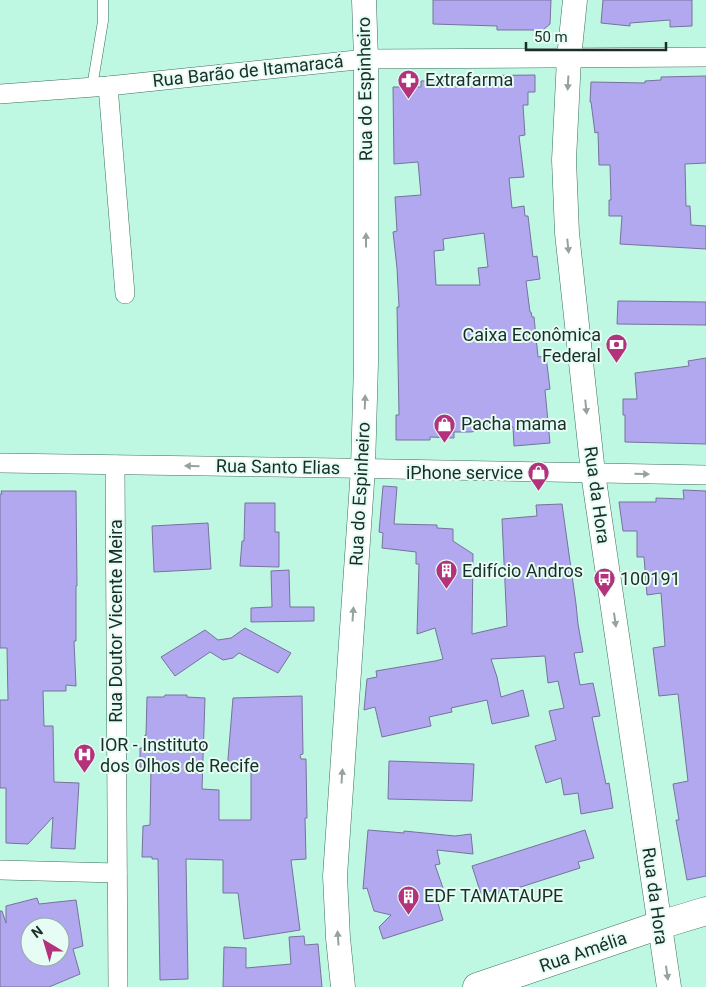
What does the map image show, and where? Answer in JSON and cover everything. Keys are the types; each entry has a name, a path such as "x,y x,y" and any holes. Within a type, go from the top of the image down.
{"main road":[{"name":"Rua Amélia","path":"477,987 706,911"}],"street":[{"name":"Rua do Espinheiro","path":"343,987 335,876 363,468 366,363 366,59 364,0"},
{"name":"Rua da Hora","path":"575,0 569,58 564,160 567,233 593,473 669,987"},
{"name":"Rua Barão de Itamaracá","path":"0,94 100,87 366,59 706,57"},
{"path":"100,87 125,294"},
{"name":"Rua Santo Elias","path":"0,463 706,475"},
{"name":"Rua Doutor Vicente Meira","path":"114,464 118,987"},
{"path":"0,870 117,873"}],"lane":[{"path":"100,87 103,0"}],"building":[{"path":"433,0 551,0 550,24 543,30 497,30 497,26 433,24"},
{"path":"603,0 692,0 692,26 670,27 670,20 630,23 630,26 601,23"},
{"path":"535,75 535,92 528,92 528,105 523,105 525,135 519,136 524,177 509,178 512,208 524,206 525,216 528,216 533,257 537,256 540,279 526,281 530,312 532,317 534,317 538,357 546,356 550,389 545,390 550,443 514,446 513,427 454,432 454,438 430,437 430,440 396,440 396,415 399,415 397,307 399,307 393,232 397,231 395,197 421,195 418,162 394,164 393,87 421,87 421,81 450,80 450,76","holes":["484,233 488,267 478,268 480,285 436,285 434,251 444,250 443,239"]},
{"path":"706,76 706,163 685,164 686,206 690,206 691,225 706,226 706,249 620,244 622,216 609,216 609,200 611,200 610,165 599,165 598,132 595,133 590,102 591,82 645,83 645,81 661,80 661,77"},
{"path":"618,301 706,302 706,325 617,324"},
{"path":"706,358 706,444 625,442 623,399 637,399 635,373 689,366 688,361"},
{"path":"383,486 397,487 394,524 437,525 437,528 453,529 453,541 473,554 472,634 507,626 502,519 537,516 536,505 562,504 583,652 574,653 580,685 593,683 600,716 592,717 606,784 609,783 613,808 581,814 578,793 564,795 561,778 546,783 535,746 556,740 549,711 564,708 558,681 548,683 545,656 491,659 501,697 523,690 529,716 492,724 487,700 451,708 452,712 429,717 431,726 382,737 375,707 364,710 367,679 377,677 376,671 443,659 435,628 417,634 419,564 416,564 416,552 382,548 383,533 379,532"},
{"path":"683,490 706,491 706,876 687,880 676,820 679,820 673,784 688,781 678,694 659,696 653,648 665,646 661,593 647,595 644,557 637,557 637,531 623,531 619,502 656,502 656,498 684,499"},
{"path":"1,491 76,491 77,586 76,641 74,641 76,686 66,685 66,691 43,691 44,726 53,726 54,782 79,783 75,849 51,848 53,817 28,844 6,843 6,788 0,788 0,700 8,700 7,648 0,648"},
{"path":"245,503 275,503 275,532 279,532 279,567 240,566 242,541 244,541"},
{"path":"208,523 211,569 154,572 152,526"},
{"path":"289,570 290,607 314,607 314,621 251,622 251,608 272,607 271,571"},
{"path":"245,628 291,653 278,673 239,653 233,658 223,660 210,652 175,676 161,657 205,630 218,640 231,638"},
{"path":"165,695 187,695 187,697 205,698 202,789 219,790 219,820 251,820 251,771 227,771 233,698 302,696 303,754 300,755 301,759 306,759 307,818 305,818 306,859 291,860 300,930 244,939 238,893 223,893 223,860 186,859 188,979 160,980 158,859 142,857 143,826 150,825 151,767 140,767 140,748 144,748 146,735 147,697 164,697"},
{"path":"389,761 474,764 472,801 388,799"},
{"path":"368,830 455,836 471,834 473,854 437,850 440,864 435,865 443,888 434,890 443,920 383,939 379,927 391,915 374,911 367,888 363,889"},
{"path":"585,830 594,858 578,862 580,868 499,894 497,889 481,894 472,866"},
{"path":"37,898 39,904 76,900 83,946 73,949 80,974 49,987 0,987 0,911 2,911 6,923 6,906"},
{"path":"304,936 305,945 318,944 322,987 223,987 224,947 246,948 246,968 291,964 289,937"}],"place":[{"name":"Extrafarma","path":"409,99"},
{"name":"Caixa Econômica Federal","path":"617,364"},
{"name":"Pacha mama","path":"445,443"},
{"name":"iPhone service","path":"539,492"},
{"name":"Edifício Andros","path":"446,590"},
{"name":"100191","path":"604,598"},
{"name":"IOR - Instituto dos Olhos de Recife","path":"84,774"},
{"name":"EDF TAMATAUPE","path":"408,915"}]}
